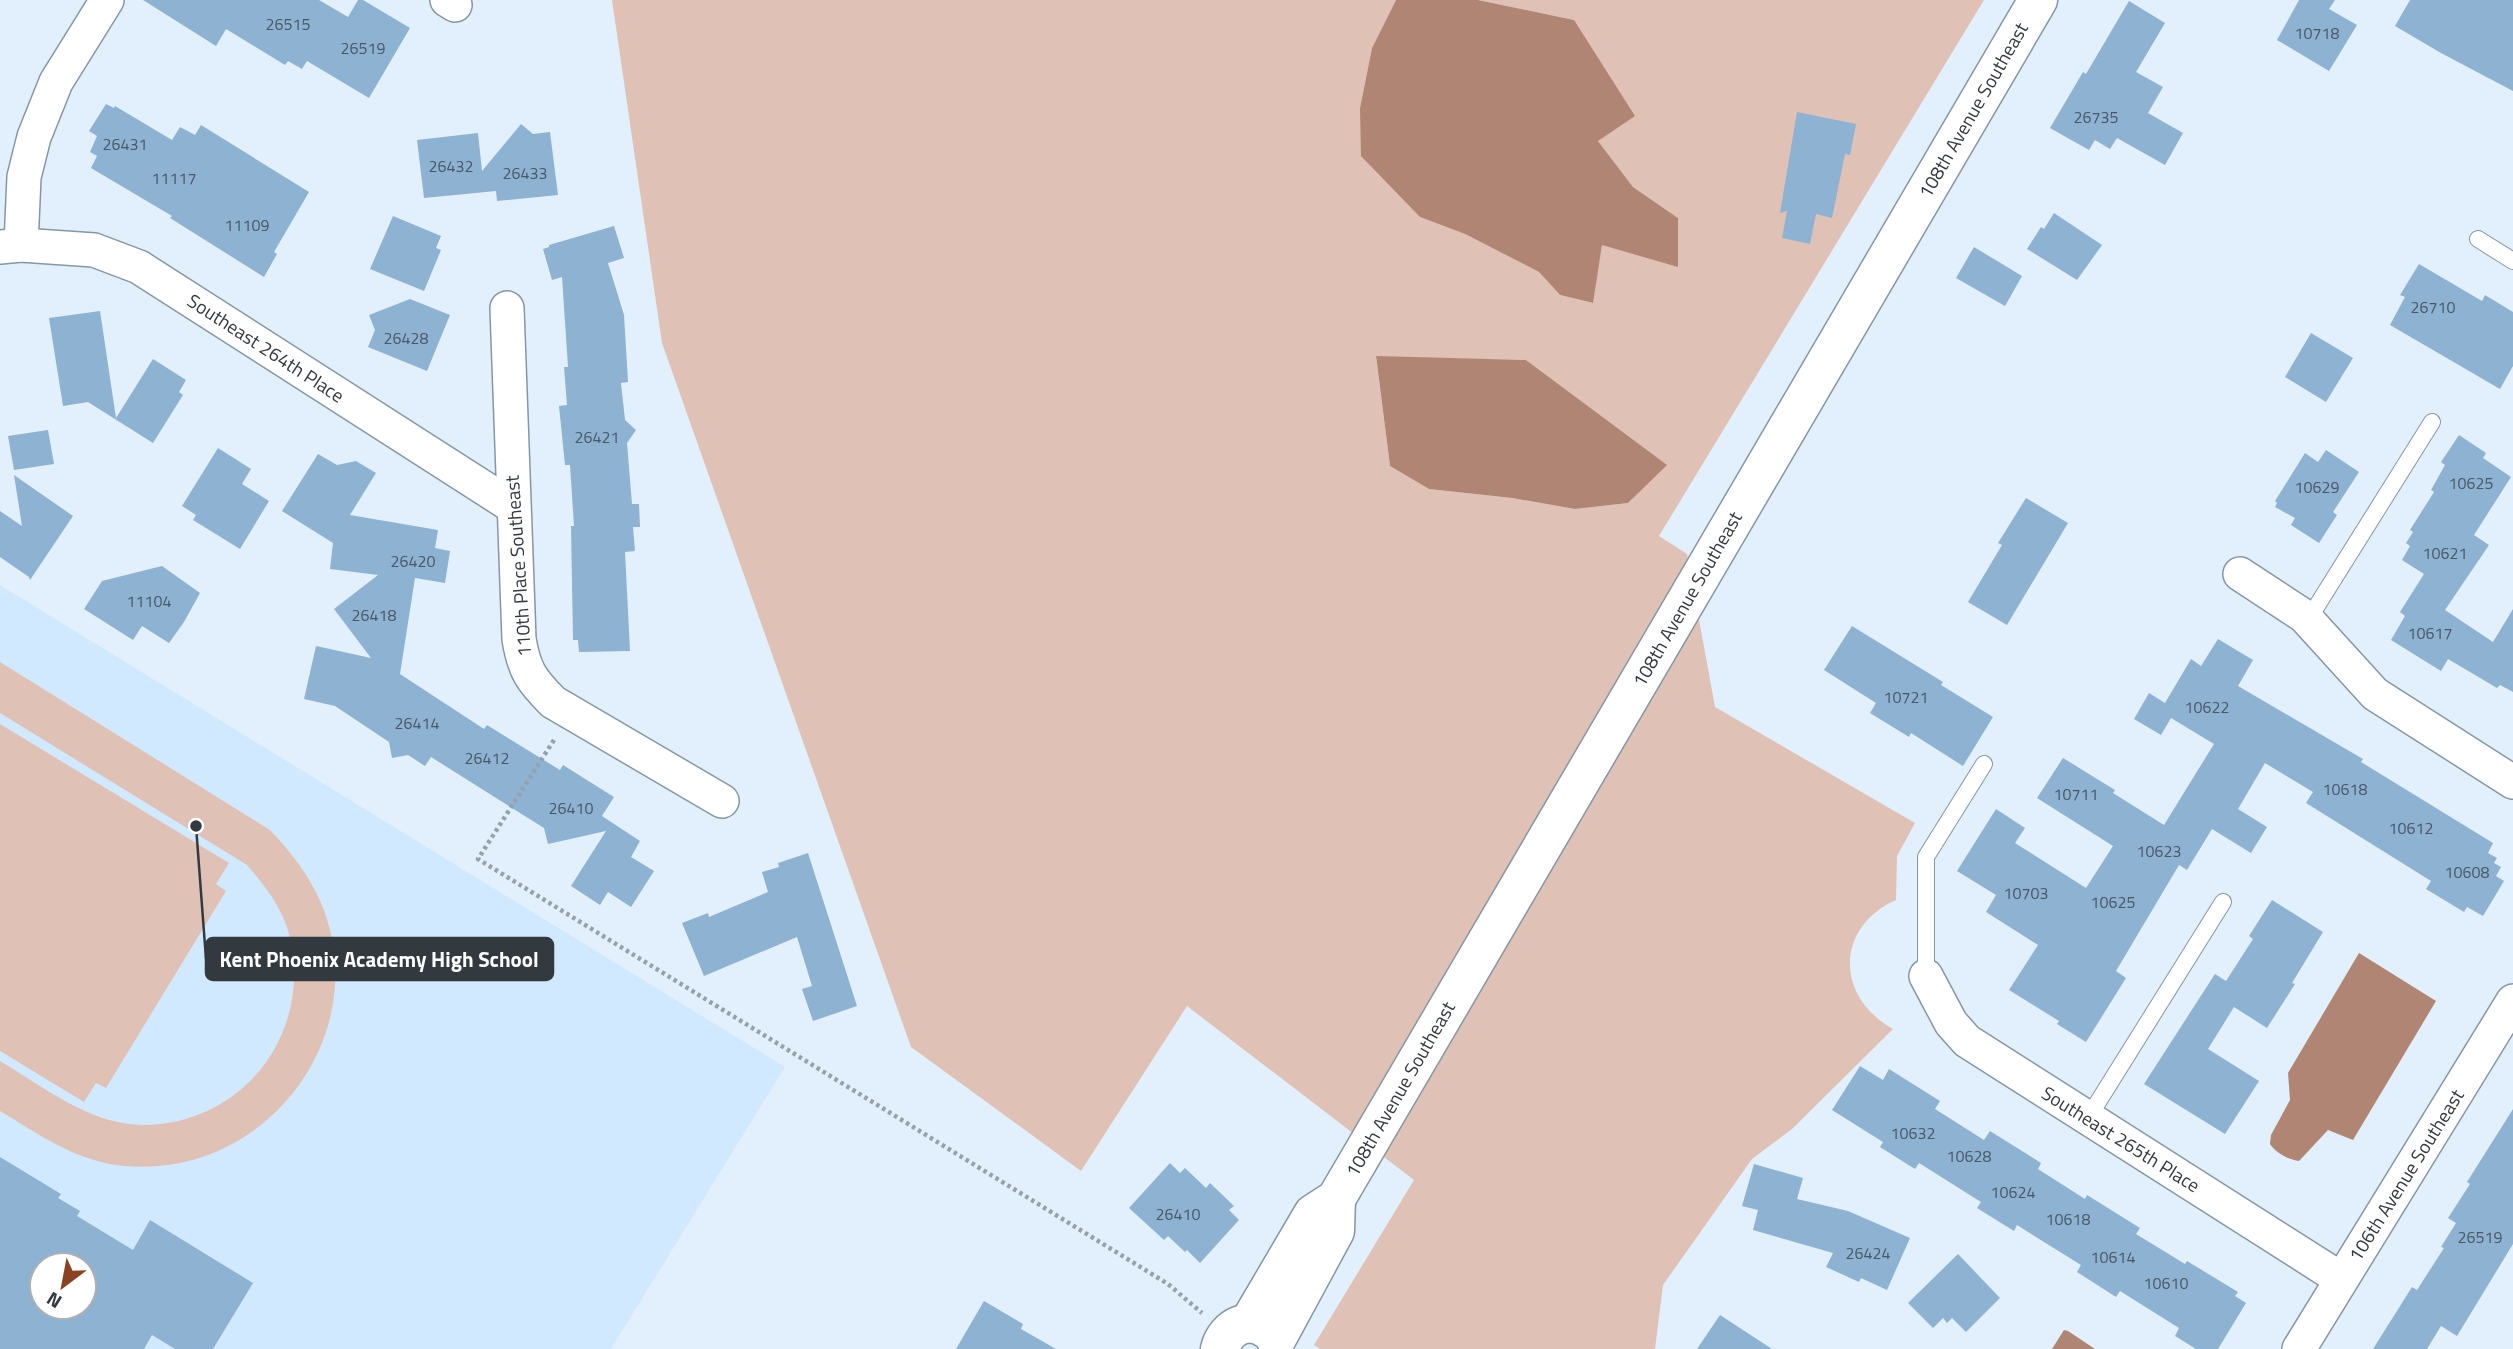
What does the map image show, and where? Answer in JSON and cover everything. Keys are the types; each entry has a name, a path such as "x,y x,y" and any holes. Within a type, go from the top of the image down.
{"street":[{"path":"11,246 34,137 56,82 107,0"},
{"name":"108th Avenue Southeast","path":"1213,1333 1226,1334 1233,1328 1268,1337 1335,1231 1336,1199 2038,0"},
{"name":"Southeast 264th Place","path":"11,246 94,250 139,267 512,506"},
{"name":"110th Place Southeast","path":"507,308 512,506 522,661 530,679 553,702 722,801"},
{"path":"2240,574 2308,620 2375,694 2513,782"},
{"name":"Southeast 265th Place","path":"1926,976 1951,1023 1967,1041 2341,1279"},
{"name":"106th Avenue Southeast","path":"2299,1349 2513,1001"}],"lane":[{"path":"2479,240 2513,261"},
{"path":"2308,620 2432,422"},
{"path":"1926,976 1926,857 1984,764"},
{"path":"2088,1118 2223,902"}],"path":[{"path":"572,713 478,859 1168,1284 1213,1333"}],"shaded area":[{"path":"612,0 1396,0 1372,48 1360,108 1420,217 1465,234 1539,272 1560,295 1592,303 1602,245 1678,218 1633,187 1598,141 1574,20 1478,0 1984,0 1659,536 1687,554 1715,707 1915,823 1897,856 1896,900 1876,912 1862,927 1853,944 1850,963 1852,981 1860,999 1874,1015 1893,1029 1792,1129 1752,1159 1663,1285 1655,1349 1320,1349 1314,1345 1414,1180 1187,1006 1081,1171 911,1047 662,343","holes":["1376,357 1526,360 1666,465 1628,503 1575,509 1512,498 1429,489 1390,466"]},
{"path":"1396,0 1478,0 1574,20 1635,116 1598,141 1633,187 1678,218 1678,267 1602,245 1593,303 1560,295 1539,272 1465,234 1420,217 1361,156 1360,108 1372,48"},
{"path":"1376,356 1526,360 1667,465 1628,503 1575,509 1512,498 1429,489 1390,466"},
{"path":"0,585 785,1067 611,1349 0,1349"},
{"path":"0,662 270,830 299,864 321,903 334,953 333,1002 320,1048 296,1089 263,1123 222,1149 176,1164 125,1166 107,1163 60,1146 0,1111 0,1061 68,1103 105,1119 144,1125 180,1121 212,1109 240,1091 262,1067 280,1039 290,1008 294,974 290,938 279,908 247,865 0,713"},
{"path":"0,724 229,863 216,884 226,891 106,1088 96,1083 84,1102 0,1051"},
{"path":"2359,953 2436,1001 2353,1140 2328,1130 2299,1161 2291,1159 2270,1144 2271,1135 2290,1100 2288,1073"},
{"path":"2064,1330 2068,1331 2095,1349 2052,1349"}],"building":[{"path":"143,0 319,0 348,17 358,0 363,0 410,28 369,98 307,61 302,69 288,61 285,65 226,29 216,46"},
{"path":"2299,0 2335,0 2329,9 2357,25 2329,71 2277,40"},
{"path":"2410,0 2513,0 2513,91 2395,26"},
{"path":"2129,1 2165,23 2136,72 2163,87 2148,113 2183,133 2165,165 2117,138 2110,149 2095,140 2089,150 2050,128"},
{"path":"106,104 114,108 115,106 172,140 180,127 195,135 201,125 309,192 274,252 277,254 264,277 170,218 172,216 91,168 97,156 90,152 97,136 89,131"},
{"path":"1797,112 1856,124 1850,155 1845,154 1832,218 1816,214 1810,244 1782,238 1787,211 1780,213"},
{"path":"521,124 533,134 550,132 558,195 497,201 496,191 424,198 417,140 478,133 482,171"},
{"path":"2054,213 2102,245 2077,280 2027,249"},
{"path":"393,216 441,236 436,248 441,250 424,291 370,269"},
{"path":"614,226 624,258 608,263 624,315 628,382 621,383 625,420 636,430 627,443 632,504 639,504 640,527 633,527 635,551 625,552 630,651 579,652 578,640 573,640 571,526 574,526 570,465 565,465 559,406 567,405 564,367 568,367 562,277 552,280 543,249"},
{"path":"1974,247 2022,276 2005,306 1956,278"},
{"path":"2419,264 2482,301 2485,295 2513,312 2513,366 2500,389 2390,325 2405,297 2400,295"},
{"path":"410,299 450,315 427,371 368,347 375,330 369,315"},
{"path":"100,311 116,418 153,359 186,380 179,392 183,395 153,443 88,402 63,406 49,318"},
{"path":"2311,333 2353,358 2326,402 2285,377"},
{"path":"48,430 54,464 14,470 8,436"},
{"path":"2459,435 2486,453 2483,458 2511,477 2474,535 2489,545 2445,610 2493,642 2513,609 2513,692 2500,685 2497,688 2448,659 2441,671 2391,640 2405,616 2400,612 2424,574 2402,560 2410,546 2406,543 2413,532 2410,530 2434,492 2431,490 2445,465 2441,462"},
{"path":"218,448 251,469 242,484 269,501 240,549 193,520 196,515 182,506"},
{"path":"2326,450 2359,472 2333,512 2337,515 2319,543 2291,525 2295,518 2275,507 2275,501 2305,453 2318,462"},
{"path":"318,454 337,465 356,461 376,473 350,515 438,530 435,548 450,551 445,583 415,578 400,674 484,729 487,725 560,770 563,765 614,797 602,816 640,841 631,857 654,871 631,907 608,892 600,905 571,886 606,831 548,844 544,828 431,757 425,766 408,755 392,758 389,742 335,706 304,699 316,646 371,658 334,609 378,575 330,569 333,543 282,511"},
{"path":"14,475 73,516 30,580 0,557 0,511 22,526"},
{"path":"2026,498 2068,523 2007,625 1968,602 2002,545 1998,543"},
{"path":"162,566 200,593 169,643 142,626 133,640 84,609 102,581"},
{"path":"1852,626 1943,682 1941,685 1993,717 1963,766 1911,733 1909,737 1870,713 1876,703 1824,670"},
{"path":"2218,639 2253,660 2238,686 2363,759 2361,762 2493,843 2488,853 2497,858 2494,863 2501,867 2496,876 2504,881 2483,916 2467,907 2464,912 2426,889 2431,881 2306,803 2313,792 2265,763 2238,809 2267,827 2251,853 2212,829 2187,870 2179,865 2116,971 2126,978 2086,1042 2057,1024 2059,1021 2009,990 2038,945 1986,912 1996,895 1957,871 1996,809 2025,828 2015,843 2086,888 2113,846 2037,798 2063,758 2164,825 2214,744 2171,718 2161,735 2134,719 2149,693 2165,703 2191,659 2201,666"},
{"path":"808,853 857,1006 813,1021 802,989 812,986 797,937 704,976 682,923 708,913 709,917 768,892 762,872 779,867 778,863"},
{"path":"2272,900 2323,932 2267,1028 2234,1007 2208,1049 2259,1081 2225,1134 2144,1084 2215,974 2226,981 2253,939 2249,936"},
{"path":"1860,1066 1883,1080 1889,1069 1940,1101 1935,1109 1984,1140 1990,1131 2041,1163 2038,1169 2085,1199 2087,1195 2140,1228 2136,1234 2238,1292 2235,1296 2246,1303 2218,1349 2196,1349 2175,1336 2179,1328 2120,1291 2116,1297 2077,1272 2081,1265 2017,1225 2014,1231 1977,1208 1981,1202 1919,1163 1915,1169 1880,1147 1883,1142 1832,1110"},
{"path":"2513,1109 2513,1244 2457,1336 2441,1326 2427,1349 2373,1349 2412,1287 2417,1290 2444,1248 2441,1247 2456,1223 2448,1218 2470,1184 2467,1182"},
{"path":"0,1157 61,1194 58,1198 80,1211 77,1216 133,1250 150,1220 253,1283 213,1349 175,1349 152,1335 144,1349 0,1349"},
{"path":"1170,1163 1180,1173 1185,1168 1206,1188 1210,1183 1234,1206 1229,1210 1239,1220 1200,1263 1168,1236 1164,1240 1129,1208"},
{"path":"1754,1164 1803,1178 1797,1199 1848,1211 1910,1238 1887,1290 1861,1278 1859,1282 1826,1267 1833,1253 1753,1230 1758,1210 1742,1206"},
{"path":"1958,1254 2000,1298 1966,1332 1952,1318 1947,1323 1943,1318 1933,1328 1908,1303"},
{"path":"984,1301 1023,1324 1021,1329 1056,1349 956,1349"},
{"path":"1720,1315 1772,1349 1697,1349"}],"place":[{"name":"Kent Phoenix Academy High School","path":"196,826"}]}
